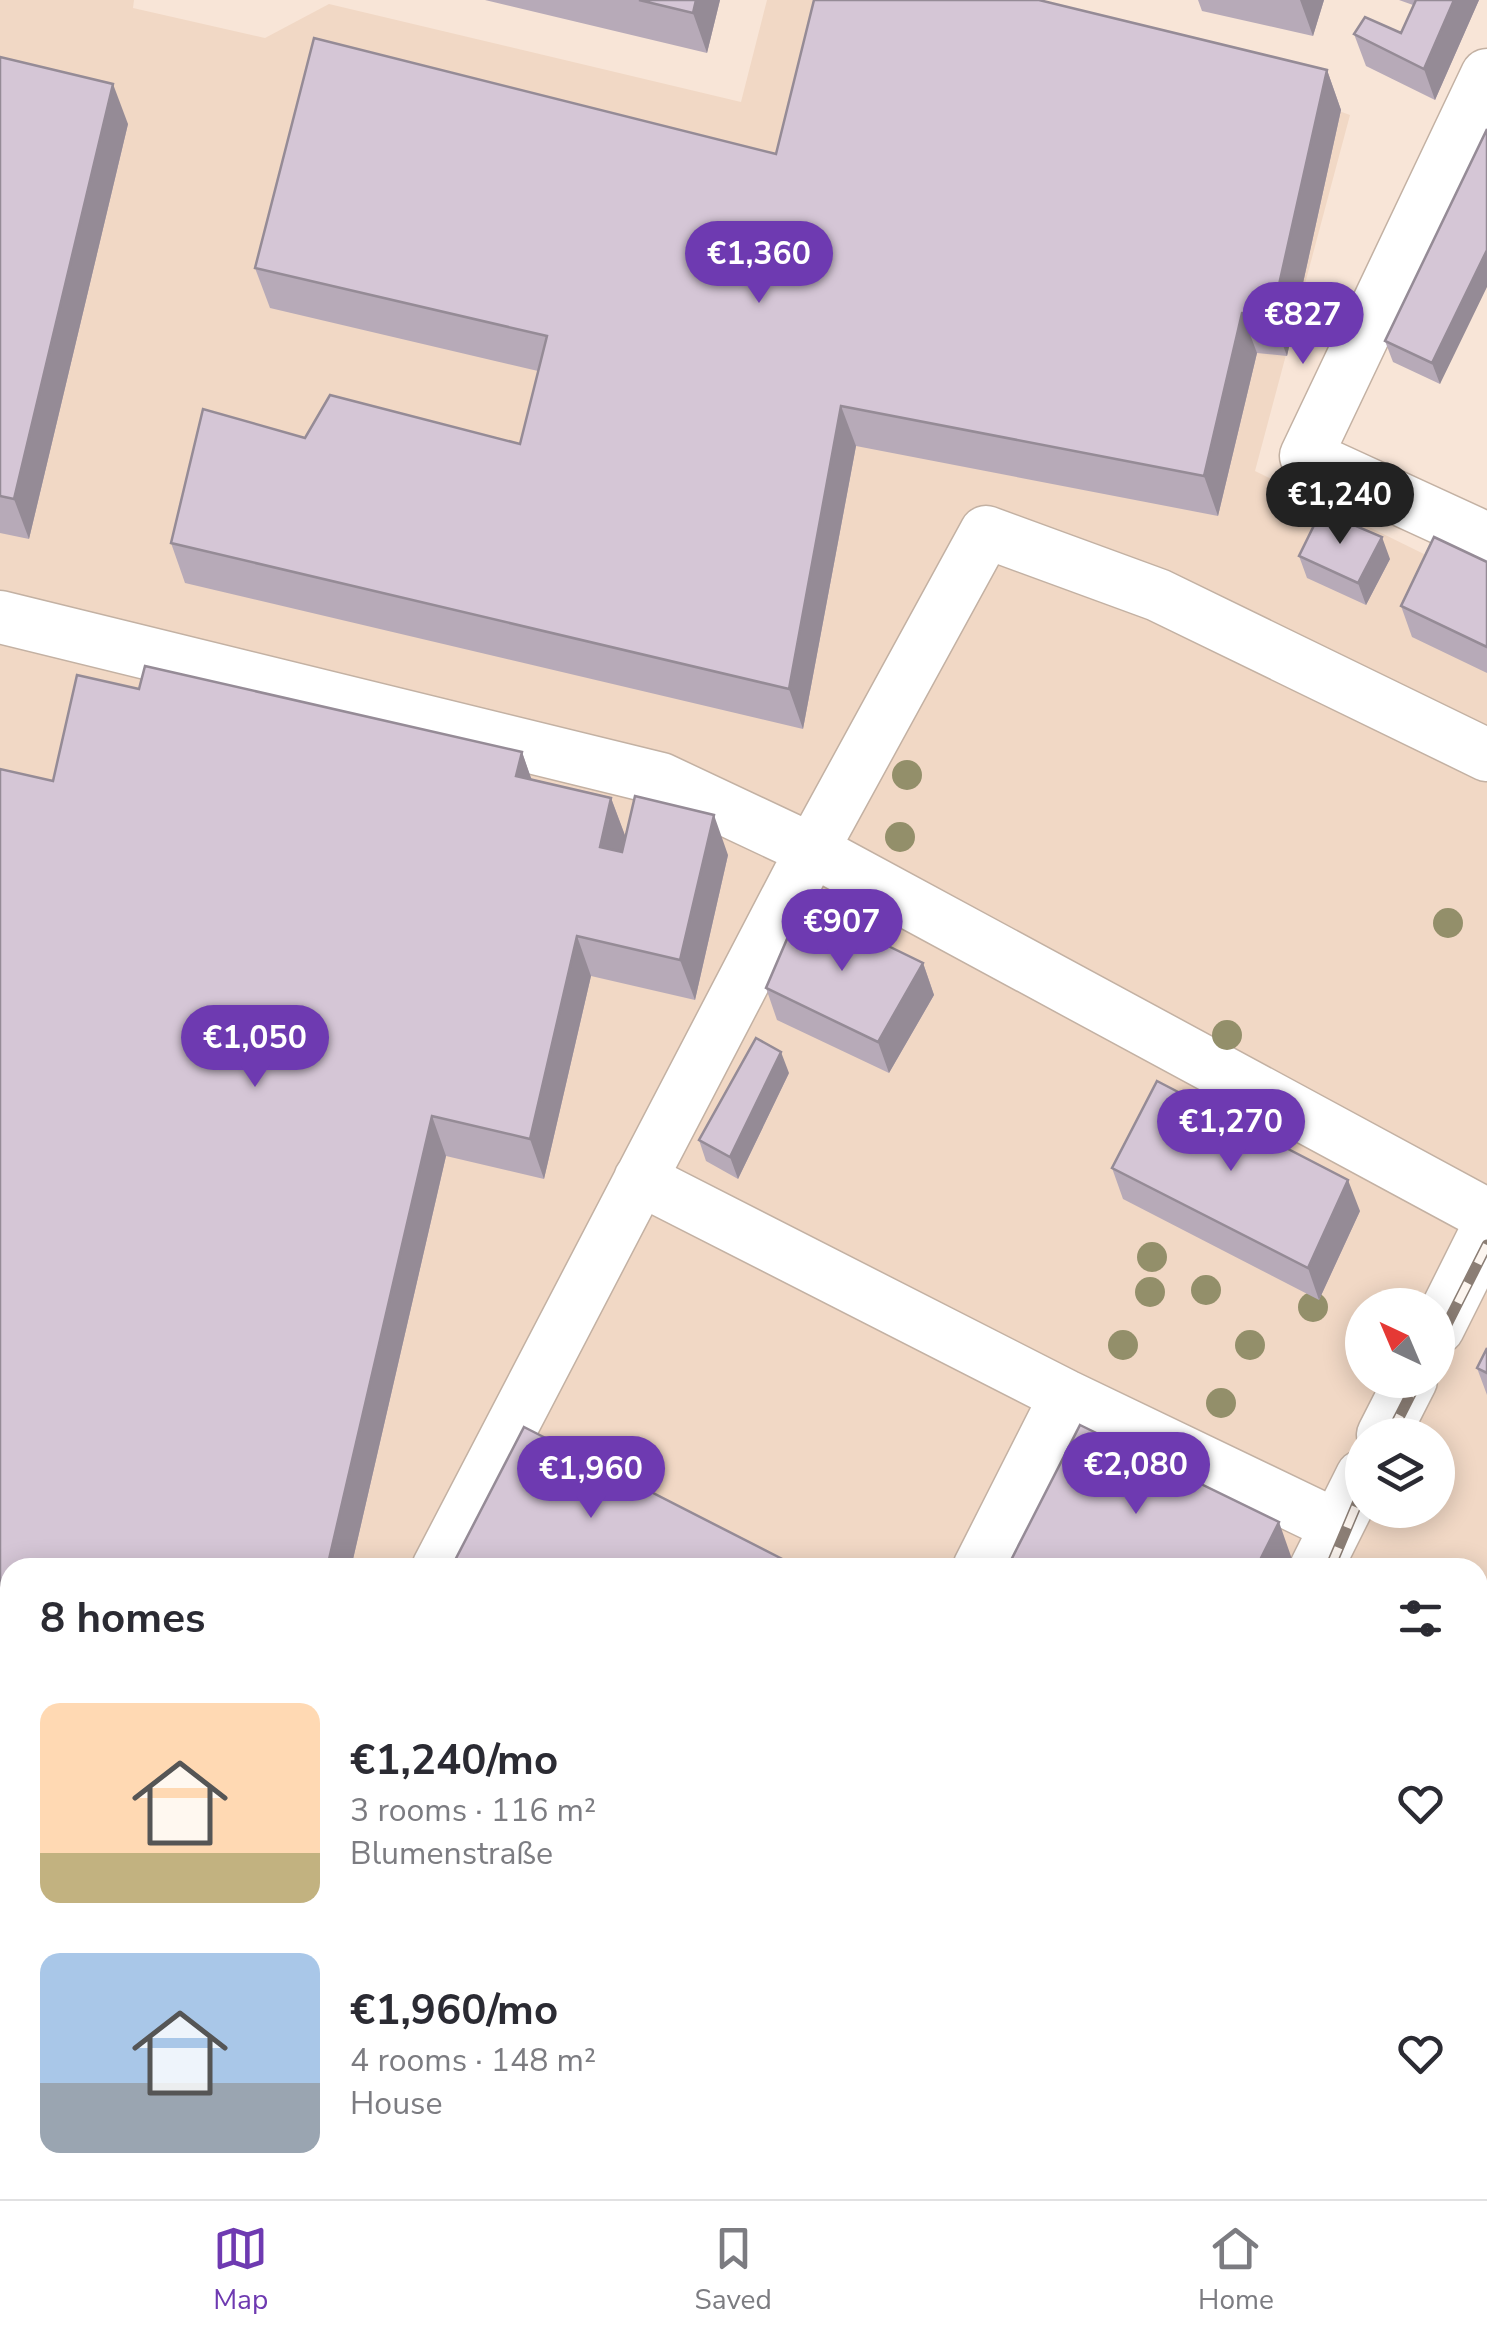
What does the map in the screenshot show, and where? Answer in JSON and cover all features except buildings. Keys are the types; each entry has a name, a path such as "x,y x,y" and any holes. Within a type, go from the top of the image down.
{"street":[{"path":"1487,74 1306,456 1487,540"},
{"path":"443,1558 812,850 986,532 1158,595 1487,755"},
{"path":"0,617 661,780 812,850 1487,1215"},
{"path":"640,1180 1066,1396 1326,1547 1345,1510"},
{"path":"1455,1294 1487,1230"},
{"path":"984,1558 1066,1396"}],"shaded area":[{"path":"0,0 134,0 133,8 265,38 329,4 741,102 767,0 1031,0 1350,115 1255,471 1487,585 1487,1558 0,1558"}],"railway":[{"path":"1455,1308 1487,1245"},
{"path":"1399,1418 1409,1398"},
{"path":"1334,1558 1347,1528"}]}
